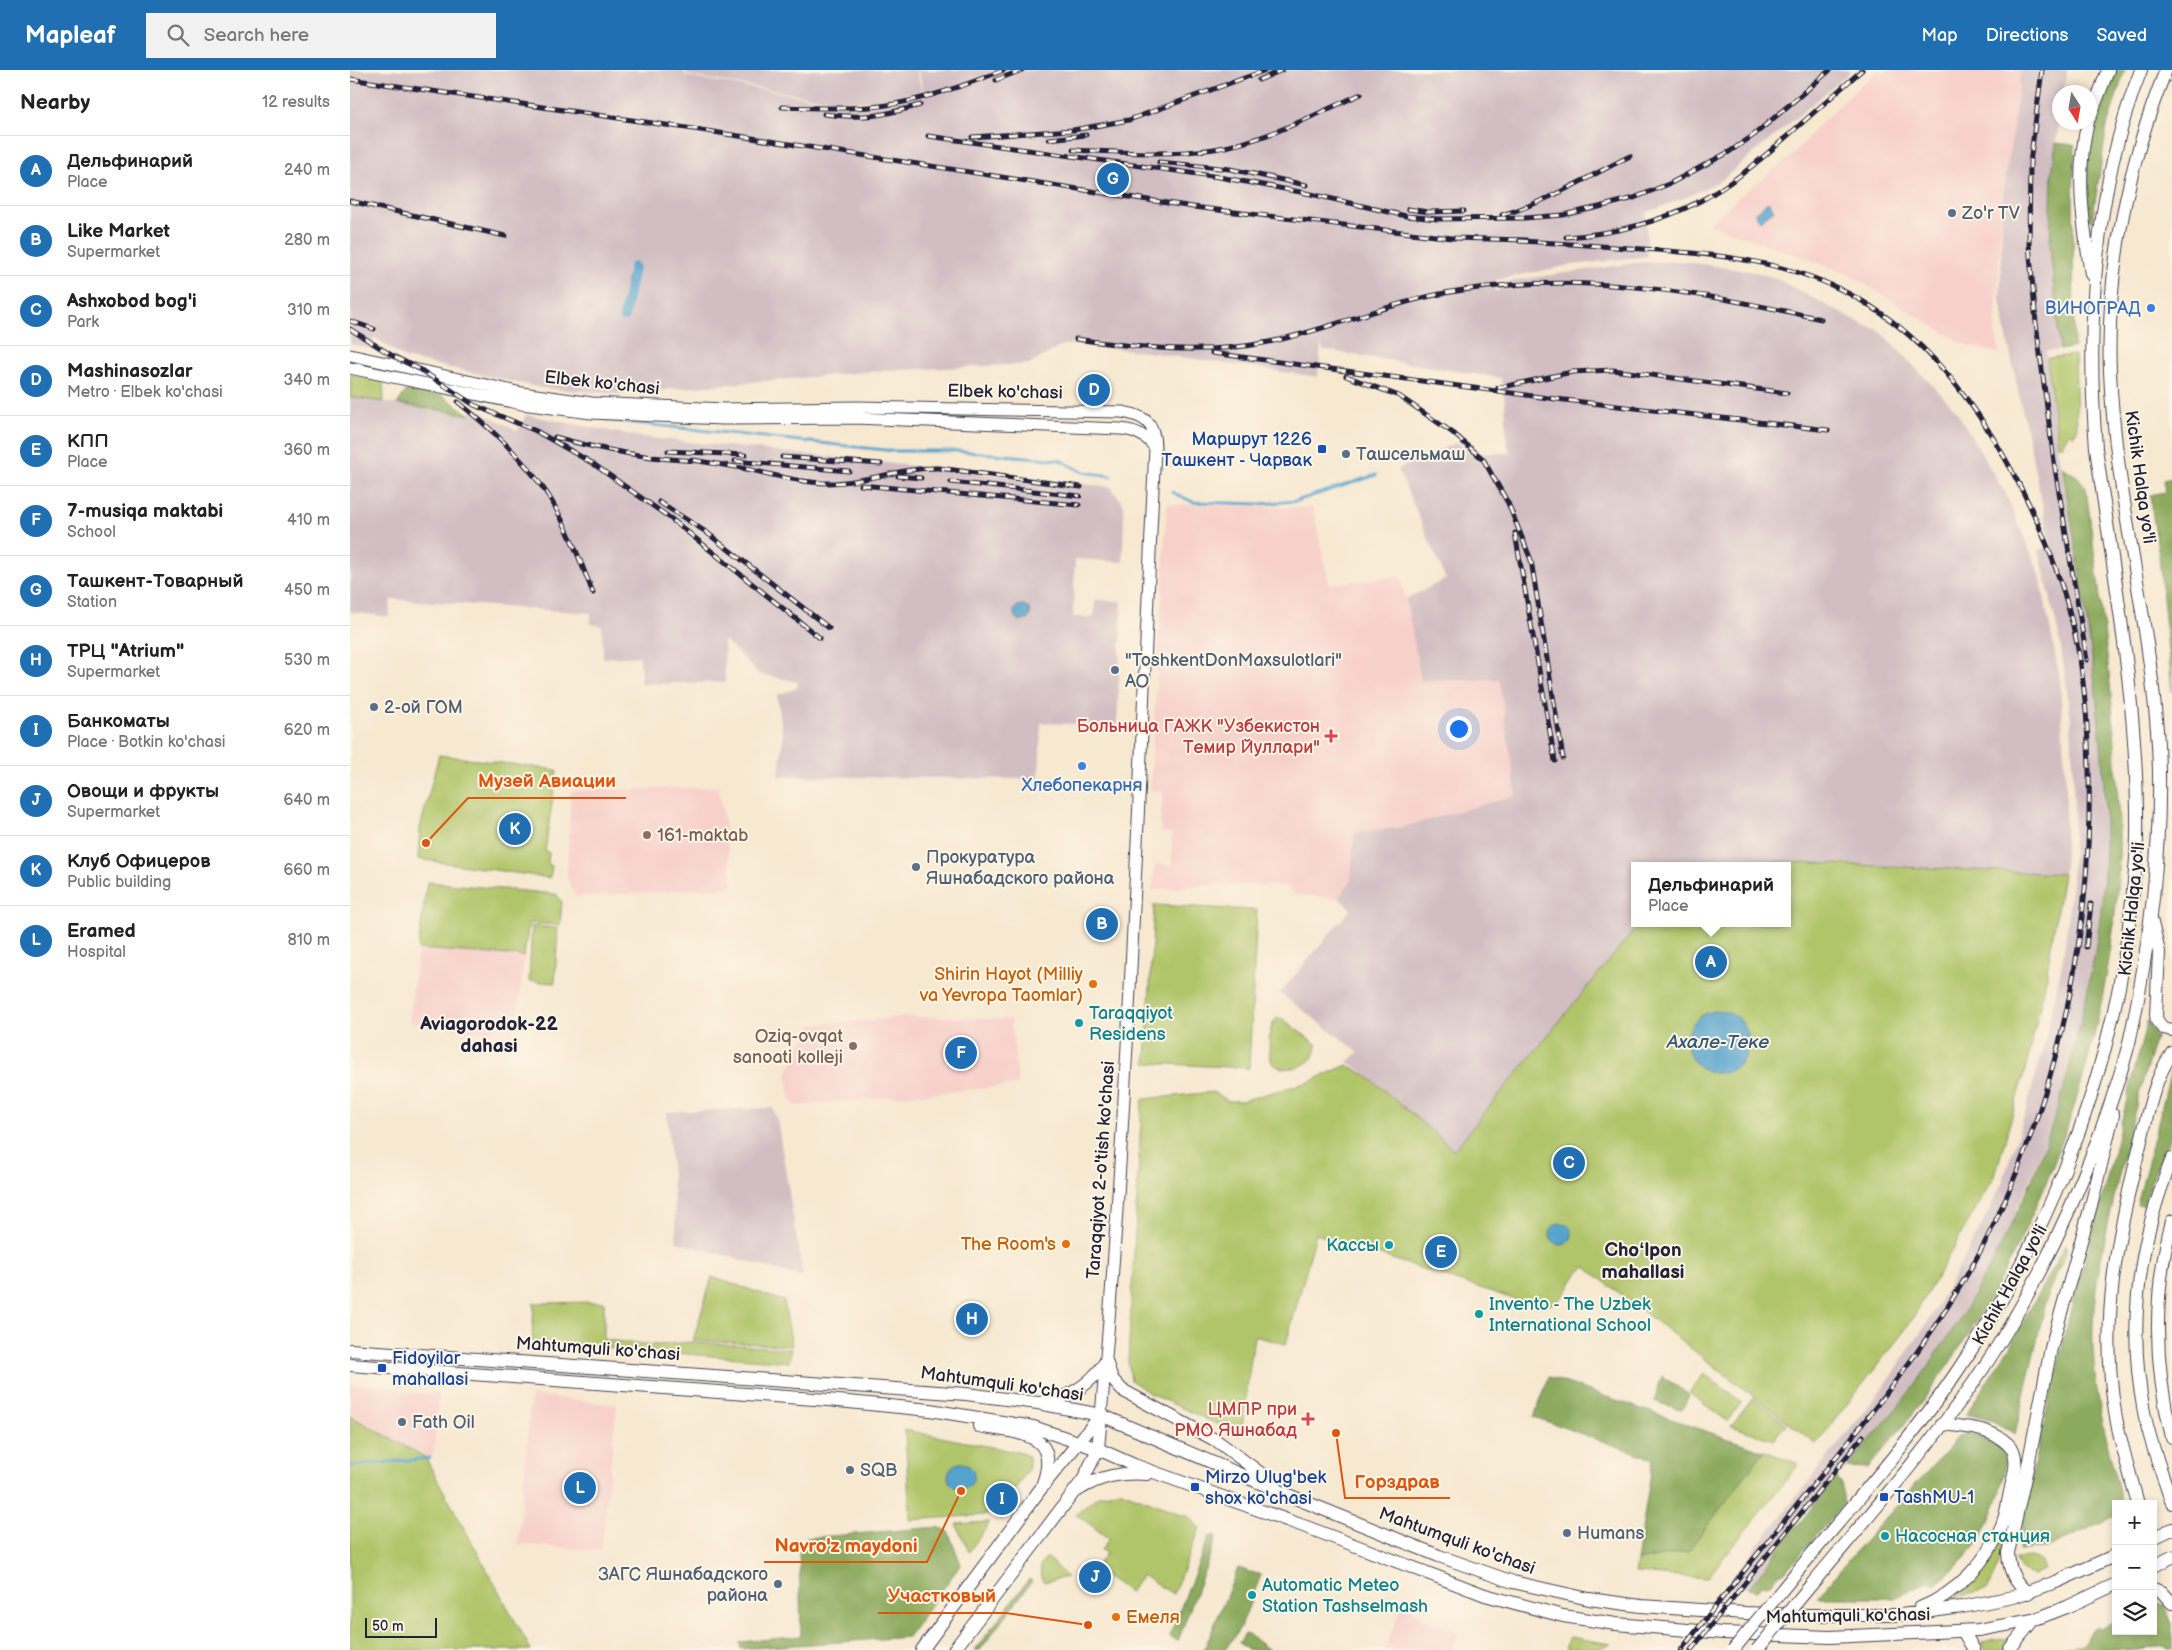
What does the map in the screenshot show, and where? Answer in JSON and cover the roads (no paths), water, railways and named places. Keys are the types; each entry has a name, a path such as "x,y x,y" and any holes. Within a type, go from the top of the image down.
{"main road":[{"path":"2097,99 2108,70"},
{"name":"Kichik Halqa yo'li","path":"1733,1650 1927,1413 1957,1372 2006,1292 2038,1230 2070,1156 2102,1061 2116,1004 2130,921 2136,862 2136,768 2128,667 2096,448 2092,376 2095,293 2100,230 2106,193 2120,137 2141,70"},
{"name":"Kichik Halqa yo'li","path":"1757,1650 1942,1424 1991,1356 2046,1263 2069,1213 2094,1148 2128,1045 2141,985 2150,918 2158,824 2158,740 2152,679 2116,437 2110,374 2111,292 2122,218 2149,117 2166,70"},
{"path":"2087,130 2082,159 2082,218 2095,293"},
{"name":"Elbek ko'chasi","path":"350,354 522,393 592,403 725,409 858,407 1122,412 1140,416 1149,423 1155,437 1155,448"},
{"name":"Elbek ko'chasi","path":"350,368 522,404 591,413 723,419 797,417 864,419 1120,429 1141,434 1150,440 1155,448"},
{"name":"Taraqqiyot 2-o'tish ko'chasi","path":"1101,1416 1124,1090 1155,448"},
{"path":"2150,918 2159,952 2156,1019 2163,1028 2172,1030"},
{"path":"2028,1593 2019,1585 2013,1575 2009,1564 2008,1552 2029,1460 2050,1348 2095,1193 2128,1045"},
{"path":"2137,1500 2120,1442 2114,1411 2109,1348 2110,1288 2117,1248 2145,1126 2161,1073 2172,1053"},
{"path":"2171,1500 2155,1455 2144,1413 2138,1370 2136,1326 2138,1289 2144,1250 2156,1202 2172,1159"},
{"path":"2172,1221 2160,1281 2158,1330 2162,1386 2172,1437"},
{"name":"Mahtumquli ko'chasi","path":"350,1350 829,1383 966,1394 1038,1403 1101,1416 1293,1497 1485,1573 1564,1595 1641,1606 1797,1615 1901,1615 1997,1601 2028,1593 2112,1557"},
{"path":"1038,1403 1063,1398 1080,1388 1095,1375 1106,1361"},
{"path":"1106,1361 1112,1379 1122,1390 1218,1441 1293,1497"},
{"name":"Mahtumquli ko'chasi","path":"350,1365 828,1400 930,1410 1033,1427 1098,1449 1167,1477 1510,1603 1563,1616 1643,1628 1776,1636 1884,1636 1978,1630 2033,1620 2112,1587"},
{"path":"828,1400 829,1383"},
{"path":"930,1410 960,1422 1038,1439 1046,1448 1048,1458 1042,1487"},
{"path":"1901,1615 1935,1602 1949,1593 1979,1562 2003,1524 2015,1470 2014,1452 2004,1439 1979,1430 1942,1424 1927,1413"},
{"path":"922,1650 1042,1487 1101,1416"},
{"path":"954,1650 1083,1480 1098,1449 1101,1416"},
{"path":"1073,1493 1112,1474 1132,1473 1167,1477"},
{"path":"2157,1564 2172,1557"},
{"path":"2156,1590 2162,1592 2172,1603"},
{"path":"2009,1650 2033,1620"},
{"path":"1962,1631 1972,1643 1974,1650"}],"water":[{"path":"1768,202 1774,210 1760,221 1754,213"},
{"path":"1022,605 1030,613 1022,621 1014,613"},
{"name":"Ахале-Теке","path":"1718,1011 1730,1013 1740,1020 1747,1030 1749,1042 1747,1054 1740,1064 1730,1071 1718,1073 1706,1071 1696,1064 1689,1054 1687,1042 1689,1030 1696,1020 1706,1013"},
{"path":"1561,1223 1569,1226 1572,1234 1569,1242 1561,1245 1553,1242 1550,1234 1553,1226"},
{"path":"961,1463 970,1467 974,1476 970,1485 961,1489 952,1485 948,1476 952,1467"}],"waterway":[{"path":"624,317 634,267"},
{"path":"607,420 894,451 959,451 1060,460 1083,472 1111,476"},
{"path":"1172,492 1193,502 1260,504 1296,501 1376,475"},
{"path":"350,1466 430,1458"}],"railway":[{"path":"782,107 848,108 886,105 938,93 1004,70"},
{"path":"996,80 1022,70"},
{"path":"972,137 1073,130 1129,120 1266,70"},
{"path":"1259,80 1282,70"},
{"path":"928,136 1219,177 1311,194 1406,216 1438,219 1525,218 1563,215 1599,207 1634,198 1671,183 1729,152 1754,135 1830,70"},
{"path":"1566,237 1601,233 1635,226 1684,209 1711,195 1755,164 1862,70"},
{"path":"2042,70 2030,163 2029,244 2036,323 2054,462 2087,660"},
{"path":"350,79 707,131 1193,207 1452,238 1526,240"},
{"path":"1073,150 1162,153 1214,149 1271,134 1361,94"},
{"path":"824,114 873,116 920,105"},
{"path":"1049,139 1086,135"},
{"path":"1502,215 1551,196 1630,156"},
{"path":"1159,162 1230,169 1306,185"},
{"path":"350,201 505,236"},
{"path":"1408,209 1428,212 1464,211"},
{"path":"1519,241 1670,251 1755,262 1783,268 1837,287 1884,315 1905,331 1942,368 1974,409 2002,453 2041,529 2069,610 2081,666 2088,742 2089,798 2087,870 2081,922 2074,973 2050,1075 2035,1125 2016,1174 1978,1256 1939,1321 1871,1413 1681,1650"},
{"path":"1076,339 1172,349 1245,346 1291,337 1400,304 1445,293 1492,286 1539,283 1587,284 1681,292 1821,319"},
{"path":"350,321 374,329"},
{"path":"350,329 401,361"},
{"path":"1212,353 1556,399 1828,430"},
{"path":"395,357 421,370 474,405 536,431 592,463 670,518 820,638"},
{"path":"1498,388 1572,372 1613,370 1787,393"},
{"path":"1346,376 1399,396 1453,433 1483,459 1508,503 1531,560 1563,758"},
{"path":"458,402 507,445 539,482 555,506 567,530 593,593"},
{"path":"555,437 626,453 700,461"},
{"path":"668,451 745,455"},
{"path":"782,457 881,464"},
{"path":"693,460 818,483 857,481 912,470 939,468 1081,487"},
{"path":"735,461 849,471"},
{"path":"898,476 921,478"},
{"path":"951,482 1080,496"},
{"path":"861,485 1079,505"},
{"path":"659,502 706,532 829,628"},
{"path":"1515,533 1555,761"},
{"path":"2086,947 2091,904"},
{"path":"1691,1650 1863,1436"}],"place":[{"name":"Ташкент-Товарный","path":"1113,179"},
{"name":"Zo'r TV","path":"1952,213"},
{"name":"ВИНОГРАД","path":"2151,308"},
{"name":"Mashinasozlar","path":"1094,390"},
{"name":"Маршрут 1226 Ташкент - Чарвак","path":"1322,449"},
{"name":"Ташсельмаш","path":"1346,454"},
{"name":"\"ToshkentDonMaxsulotlari\" AO","path":"1115,670"},
{"name":"2-ой ГОМ","path":"374,707"},
{"name":"Больница ГАЖК \"Узбекистон Темир Йуллари\"","path":"1331,736"},
{"name":"Хлебопекарня","path":"1082,766"},
{"name":"Клуб Офицеров","path":"515,829"},
{"name":"161-maktab","path":"647,835"},
{"name":"Музей Авиации","path":"426,843"},
{"name":"Прокуратура Яшнабадского района","path":"916,867"},
{"name":"Like Market","path":"1102,924"},
{"name":"Дельфинарий","path":"1711,962"},
{"name":"Shirin Hayot (Milliy va Yevropa Taomlar)","path":"1093,984"},
{"name":"Taraqqiyot Residens","path":"1079,1023"},
{"name":"Oziq-ovqat sanoati kolleji","path":"853,1046"},
{"name":"7-musiqa maktabi","path":"961,1053"},
{"name":"Ashxobod bog'i","path":"1569,1163"},
{"name":"The Room's","path":"1066,1244"},
{"name":"Кассы","path":"1389,1245"},
{"name":"КПП","path":"1441,1252"},
{"name":"Invento - The Uzbek International School","path":"1479,1314"},
{"name":"ТРЦ \"Atrium\"","path":"972,1319"},
{"name":"Fidoyilar mahallasi","path":"382,1368"},
{"name":"ЦМПР при РМО Яшнабад","path":"1308,1419"},
{"name":"Fath Oil","path":"402,1422"},
{"name":"Горздрав","path":"1336,1433"},
{"name":"SQB","path":"850,1470"},
{"name":"Mirzo Ulug'bek shox ko'chasi","path":"1195,1487"},
{"name":"Eramed","path":"580,1488"},
{"name":"Navro'z maydoni","path":"961,1491"},
{"name":"TashMU-1","path":"1884,1497"},
{"name":"Банкоматы","path":"1002,1499"},
{"name":"Humans","path":"1567,1533"},
{"name":"Насосная станция","path":"1885,1536"},
{"name":"Овощи и фрукты","path":"1095,1577"},
{"name":"ЗАГС Яшнабадского района","path":"778,1584"},
{"name":"Automatic Meteo Station Tashselmash","path":"1252,1595"},
{"name":"Емеля","path":"1116,1617"},
{"name":"Участковый","path":"1088,1625"}],"district":[{"name":"Aviagorodok-22 dahasi","path":"489,1035"},
{"name":"Choʻlpon mahallasi","path":"1643,1261"}]}
